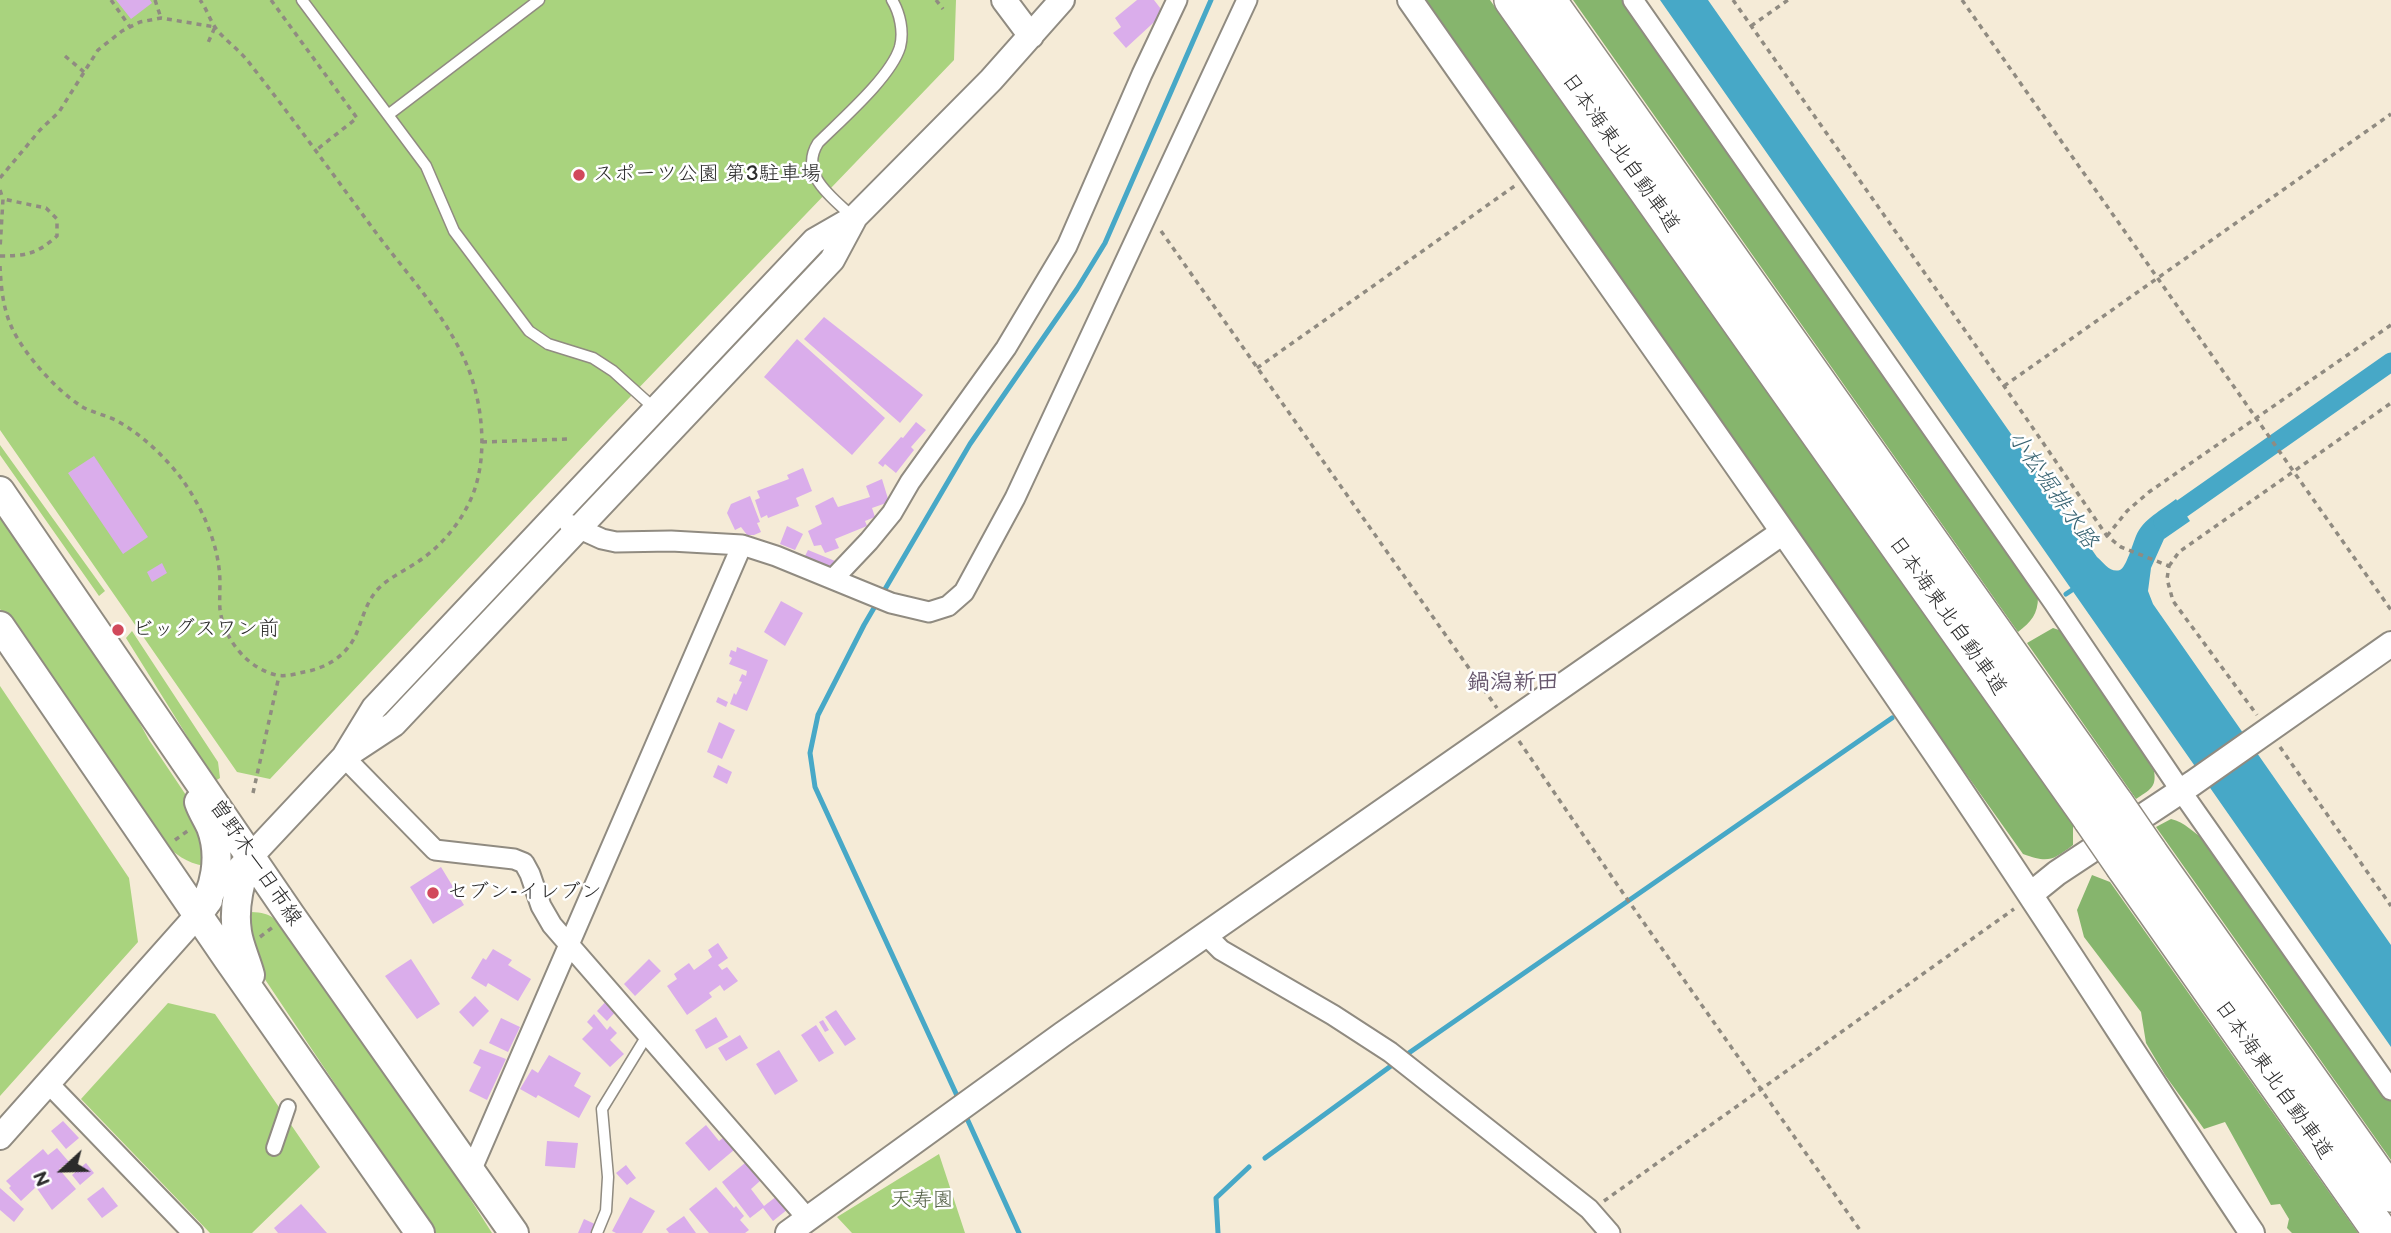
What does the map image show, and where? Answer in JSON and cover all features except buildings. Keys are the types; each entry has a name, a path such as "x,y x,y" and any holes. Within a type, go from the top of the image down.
{"highway":[{"name":"日本海東北自動車道","path":"1512,0 2104,812"},
{"name":"日本海東北自動車道","path":"1548,0 2136,859 2381,1233"},
{"name":"日本海東北自動車道","path":"2136,859 2391,1194"}],"main road":[{"name":"曽野木一日市線","path":"0,491 513,1233"},
{"path":"0,626 420,1233"},
{"path":"187,762 200,806 210,825 216,854 216,874 209,900 198,915"},
{"path":"250,856 241,876 236,920 255,998"}],"street":[{"path":"1004,0 1031,36"},
{"path":"0,1138 250,856 344,757 374,708 814,241 854,218 990,80 1062,0"},
{"path":"837,581 892,513 910,482 1006,348 1067,246 1177,0"},
{"path":"554,518 601,539 616,542 671,541 742,545 891,603 929,612 948,606 964,592 1015,498 1247,0"},
{"path":"1410,0 1783,532 2031,894 2127,1047 2252,1233"},
{"path":"1633,0 2046,591 2187,787 2391,1090"},
{"path":"344,757 394,724 832,260 854,218"},
{"path":"344,757 435,850 514,859 524,863 541,906 552,925 648,1034 798,1226 1205,934 1783,532"},
{"path":"471,1171 742,545"},
{"path":"2031,894 2057,873 2187,787 2391,644"},
{"path":"1205,934 1221,950 1333,1015 1390,1052 1591,1212 1610,1233"},
{"path":"48,1083 193,1233"},
{"path":"274,1148 288,1107"}],"lane":[{"path":"302,0 426,166 454,231 530,331 548,344 593,358 613,371 654,408"},
{"path":"388,115 539,0"},
{"path":"854,218 823,188 811,165 812,156 818,143 889,69 900,47 901,26 897,8 892,0"},
{"path":"597,1233 606,1211 608,1177 602,1109 648,1034"}],"path":[{"path":"111,0 130,27"},
{"path":"155,0 161,18"},
{"path":"0,266 1,292 12,328 37,365 58,389 84,408 106,415 137,434 178,475 191,493 212,538 219,568 220,612 227,632 242,655 259,668 279,676 328,665 340,656 356,636 370,599 379,588 421,560 444,540 471,501 482,442 477,396 454,337 244,57 215,27 200,0"},
{"path":"271,0 357,118 315,151"},
{"path":"936,0 943,9"},
{"path":"1733,0 2107,536 2121,547 2169,566"},
{"path":"1752,26 1788,0"},
{"path":"1962,0 2391,610"},
{"path":"0,178 40,130 59,112 98,50 122,31 140,22 161,18 215,27"},
{"path":"207,45 215,27"},
{"path":"65,56 84,72"},
{"path":"2004,386 2391,114"},
{"path":"1257,368 1532,174"},
{"path":"0,190 3,199 0,249"},
{"path":"0,256 23,256 43,249 57,236 57,219 46,208 3,199"},
{"path":"1149,214 1862,1233"},
{"path":"2107,536 2127,511 2149,492 2391,325"},
{"path":"2391,403 2179,552 2169,566 2167,579 2173,601 2264,734 2391,906"},
{"path":"482,442 569,439"},
{"path":"253,793 279,676"},
{"path":"174,841 192,828"},
{"path":"1591,1212 2010,913 2031,894"},
{"path":"258,938 281,922"}],"green space":[{"path":"0,0 956,0 954,60 608,420 270,779 237,772 0,430"},
{"path":"1417,0 1490,0 2073,825 2073,845 2050,859 2038,859 2023,854"},
{"path":"1573,0 1624,0 2038,597 2033,617 2018,632"},
{"path":"0,445 105,591 99,596 0,455"},
{"path":"0,507 109,667 149,740 196,810 204,866 192,863 162,842 0,609"},
{"path":"2053,628 2065,632 2154,771 2153,785 2136,799 2027,643"},
{"path":"132,631 218,762 220,778 215,781 126,638"},
{"path":"0,686 129,878 138,942 0,1096"},
{"path":"2171,819 2206,840 2391,1101 2391,1160 2156,827"},
{"path":"2092,875 2110,882 2358,1233 2292,1233 2287,1228 2289,1219 2280,1204 2271,1205 2225,1122 2204,1129 2165,1075 2146,1043 2141,1012 2084,937 2077,910"},
{"path":"247,912 272,917 290,935 429,1134 492,1233 435,1233 256,966"},
{"path":"168,1003 215,1014 320,1167 252,1233 210,1233 81,1099"},
{"name":"天寿園","path":"939,1154 965,1233 852,1233 837,1217"}],"water":[{"path":"1660,0 1708,0 2105,565 2113,570 2120,570 2139,530 2153,515 2176,499 2190,521 2164,539 2151,568 2148,591 2153,604 2391,945 2391,1047"}],"waterway":[{"path":"959,1100 815,787 810,753 818,715 864,625 970,444 1077,289 1105,243 1211,0"},
{"path":"2163,522 2391,362"},
{"path":"2066,594 2075,588"},
{"path":"1403,1057 1892,718"},
{"path":"1265,1158 1395,1063"},
{"path":"964,1112 1019,1233"},
{"path":"1218,1233 1216,1198 1249,1167"}],"place":[{"name":"スポーツ公園 第3駐車場","path":"579,175"},
{"name":"ビッグスワン前","path":"118,630"},
{"name":"セブン-イレブン","path":"433,893"}],"district":[{"name":"鍋潟新田","path":"1513,683"}],"water label":[{"name":"小松堀排水路","path":"2052,490"}]}
